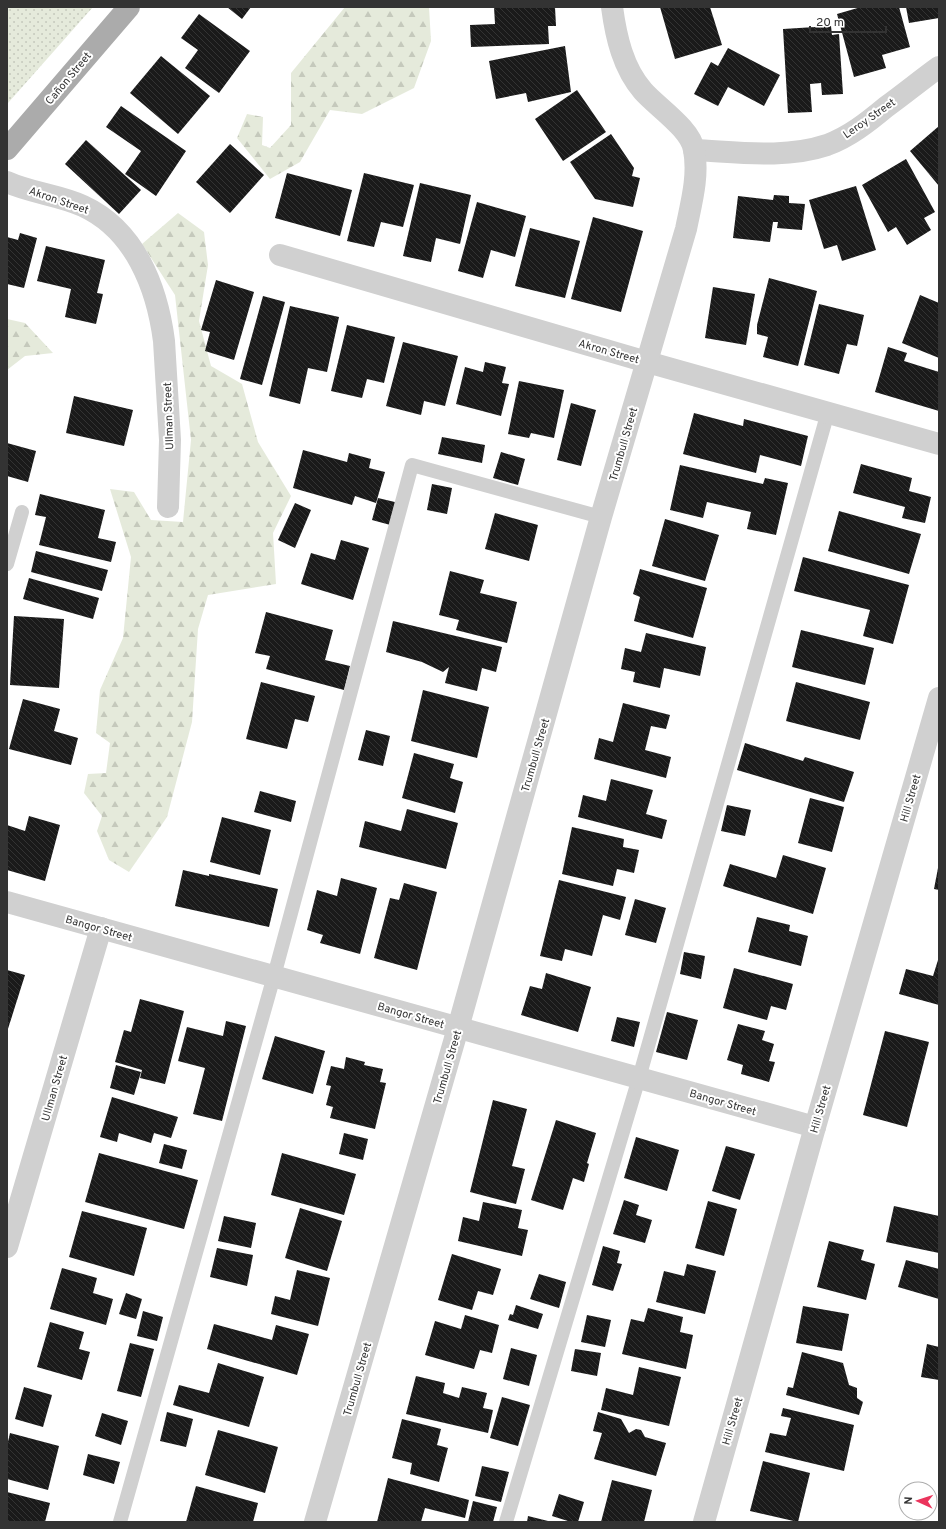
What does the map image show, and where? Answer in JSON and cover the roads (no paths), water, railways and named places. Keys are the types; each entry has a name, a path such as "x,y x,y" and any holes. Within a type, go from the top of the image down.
{"main road":[{"name":"Cañon Street","path":"7,150 129,7"}],"street":[{"name":"Trumbull Street","path":"315,1522 458,1028 602,517 686,229 694,191 694,150 685,133 678,124 643,91 633,77 625,62 619,45 612,7"},
{"name":"Leroy Street","path":"694,150 790,152 828,144 848,135 865,124 939,67"},
{"name":"Akron Street","path":"7,182 82,205 104,218 118,230 133,249 148,278 162,326"},
{"name":"Akron Street","path":"280,255 647,362 939,444"},
{"name":"Ullman Street","path":"162,326 166,363 170,440 168,507"},
{"name":"Hill Street","path":"704,1522 815,1127 939,698"},
{"name":"Bangor Street","path":"7,902 815,1127"},
{"name":"Ullman Street","path":"7,1247 101,928"}],"lane":[{"path":"506,1522 639,1078 828,412"},
{"path":"120,1522 274,976 412,465 602,517"},
{"path":"7,564 22,512"}]}
